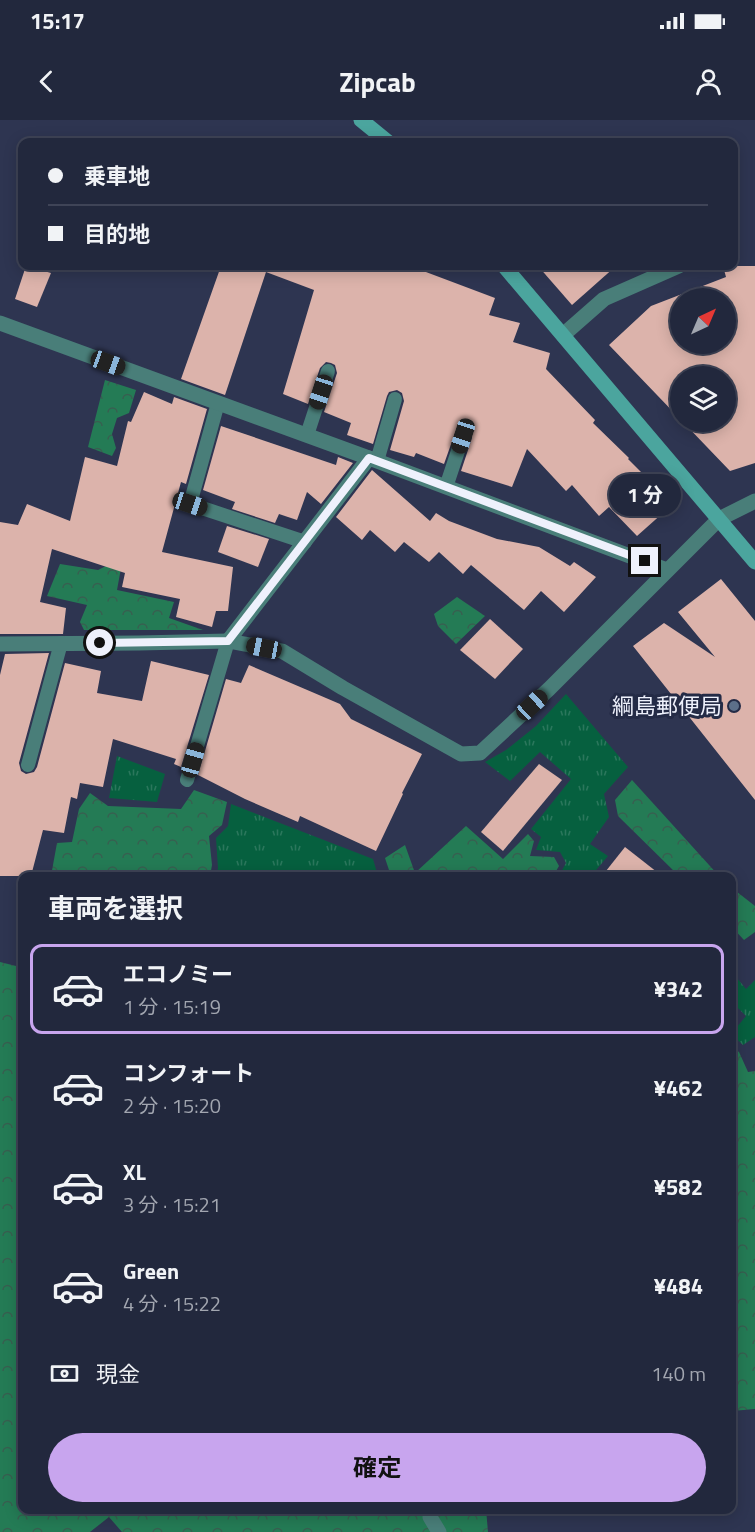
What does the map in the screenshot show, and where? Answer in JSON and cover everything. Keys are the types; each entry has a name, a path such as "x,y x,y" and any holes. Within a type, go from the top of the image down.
{"street":[{"path":"361,120 383,138"},
{"path":"507,270 755,562"},
{"path":"563,335 604,299 670,270"},
{"path":"0,323 373,459 667,570"},
{"path":"228,641 373,459"},
{"path":"0,644 228,641 282,651 461,754 480,753 549,688 719,519 755,501"},
{"path":"429,1516 439,1532"}],"lane":[{"path":"307,435 328,371"},
{"path":"373,459 395,399"},
{"path":"218,403 190,504 305,542"},
{"path":"446,487 463,436"},
{"path":"187,780 228,641"},
{"path":"28,765 61,643"}],"green space":[{"path":"105,380 136,390 129,413 117,418 112,434 116,448 112,456 88,447"},
{"path":"60,564 98,570 108,565 121,568 117,590 174,602 169,618 203,630 84,630 80,622 87,605 47,596"},
{"path":"457,597 485,616 456,644 438,626 434,614"},
{"path":"566,694 628,767 604,794 609,817 590,844 608,856 594,872 561,872 566,863 560,852 536,850 541,837 531,829 571,779 540,752 510,781 485,762 506,750 536,726"},
{"path":"117,756 165,774 157,802 109,798"},
{"path":"632,780 715,872 675,872 618,816 615,800"},
{"path":"194,790 227,802 222,825 209,836 211,872 52,872 57,843 72,842 79,809 90,793 108,806 181,809"},
{"path":"231,804 373,859 377,872 217,872 216,838 228,826"},
{"path":"466,826 503,859 528,834 534,841 530,856 554,857 559,866 555,872 416,872"},
{"path":"405,845 415,872 390,872 385,858"},
{"path":"736,891 755,906 755,932 744,940 736,931"},
{"path":"18,960 18,1514 486,1514 488,1532 122,1532 109,1517 90,1532 0,1532 0,962 16,966"},
{"path":"736,977 746,989 755,980 755,1037 743,1045 736,1039 736,1028 746,1016 736,1006"},
{"path":"736,1050 748,1072 755,1071 755,1409 736,1411"}],"building":[{"path":"738,266 755,266 755,463 730,471 693,432 736,432 736,366 670,366 670,409 609,345 651,306 670,299 670,354 736,354 736,288 698,288 726,277 724,270 738,270"},
{"path":"25,270 51,273 37,307 15,299"},
{"path":"220,270 421,270 495,298 489,315 520,323 513,342 550,353 546,369 595,420 593,423 673,504 637,536 609,507 599,516 572,485 566,491 527,449 512,487 461,471 472,438 472,434 466,428 461,427 455,433 444,464 416,453 414,457 390,450 404,401 402,393 397,390 389,392 387,396 373,444 347,435 351,423 324,412 337,373 335,365 326,362 320,368 308,404 283,394 314,290 266,272 225,395 181,379"},
{"path":"541,270 611,270 572,305"},
{"path":"144,392 172,404 174,397 207,409 186,484 181,482 162,552 233,567 228,611 216,611 212,627 176,617 180,599 122,587 125,573 52,549 40,602 66,608 63,634 0,634 0,522 18,525 27,504 70,521 85,457 117,466 128,421 131,422"},
{"path":"221,426 336,465 338,457 353,463 321,504 307,492 297,520 279,514 275,523 232,509 235,502 203,490"},
{"path":"372,470 430,521 436,513 449,521 497,539 539,547 570,566 574,562 596,577 564,612 541,591 524,610 471,565 463,574 439,552 429,562 404,542 395,552 370,530 362,540 336,517"},
{"path":"227,526 269,539 258,567 218,552"},
{"name":"綱島郵便局","path":"721,579 755,621 755,800 633,646 664,623 715,657 678,612"},
{"path":"490,619 523,649 495,679 460,650"},
{"path":"49,653 19,763 21,771 26,774 34,772 37,767 65,663 101,671 97,693 142,701 151,661 209,675 181,767 174,764 176,759 113,739 103,787 80,783 77,799 71,797 64,833 43,830 32,872 18,872 18,876 0,876 0,675 5,654"},
{"path":"249,665 340,704 351,719 422,754 376,851 300,816 298,822 198,775 226,679 241,683"},
{"path":"539,764 562,780 503,851 481,832"},
{"path":"625,847 657,872 605,872"}],"place":[{"name":"綱島郵便局","path":"734,706"}],"route":[{"path":"100,643 228,641 369,458 645,561"}]}
